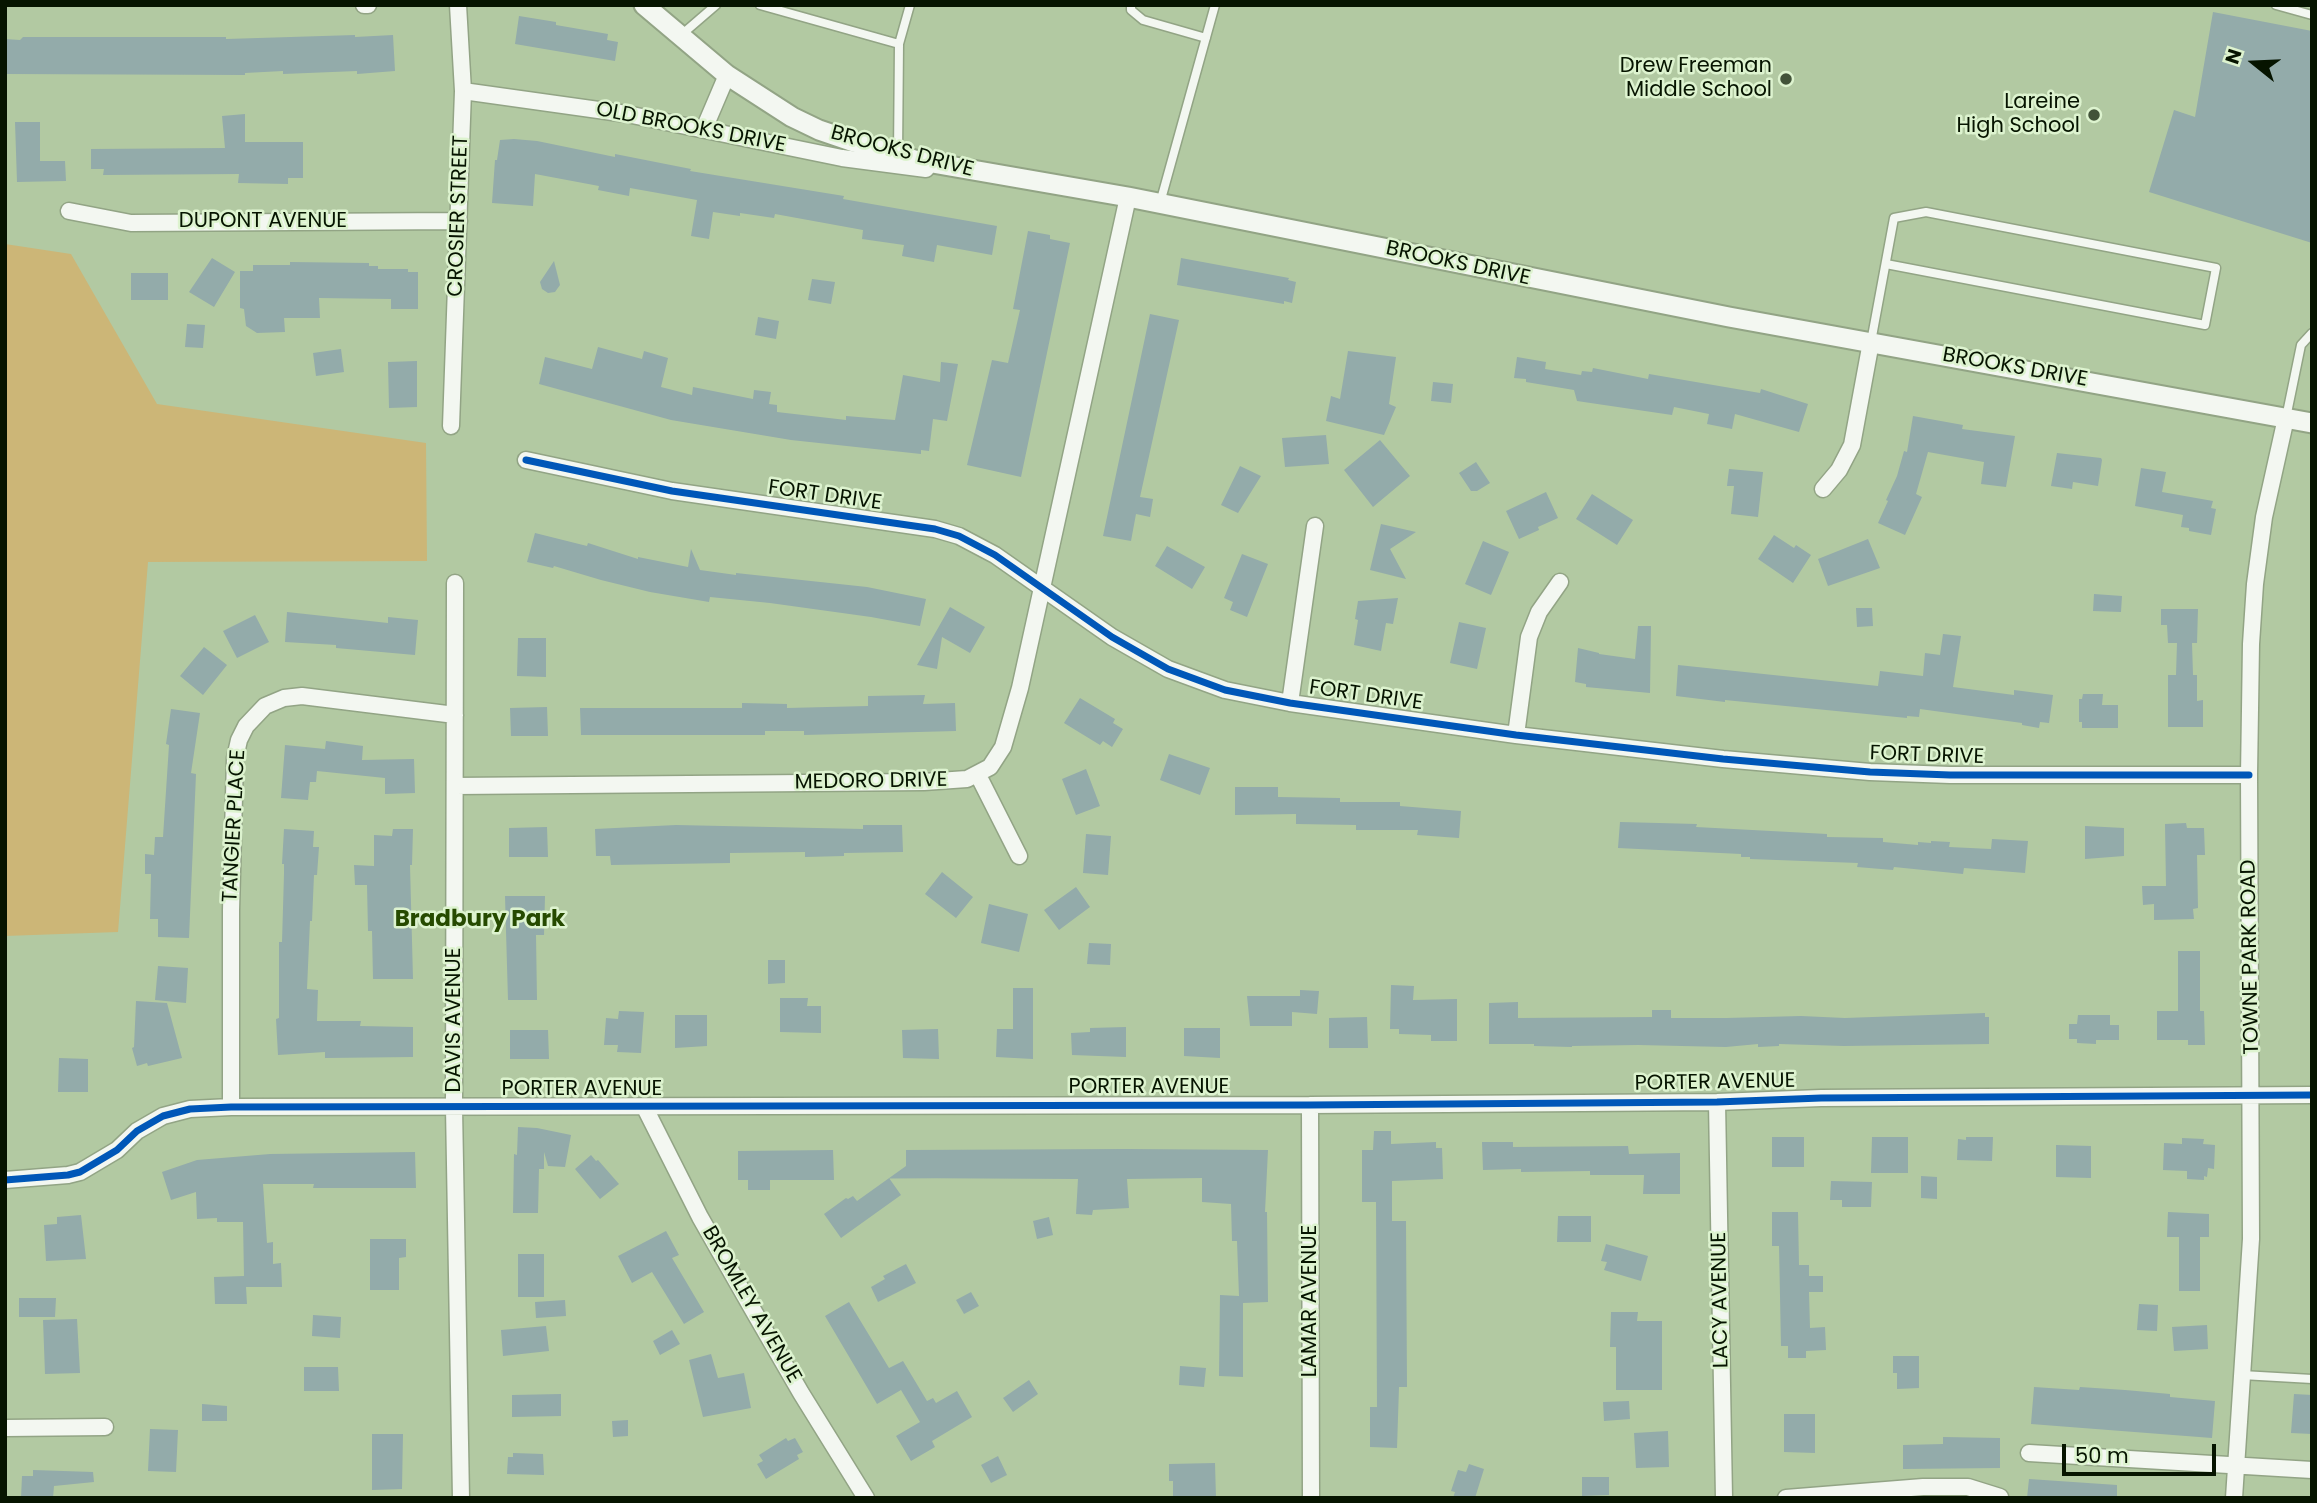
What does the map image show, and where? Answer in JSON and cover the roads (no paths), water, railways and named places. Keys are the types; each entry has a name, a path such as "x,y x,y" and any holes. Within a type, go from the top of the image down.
{"street":[{"name":"CROSIER STREET","path":"451,426 463,91 458,5"},
{"name":"BROOKS DRIVE","path":"644,5 727,75 763,100 819,130 898,155 962,170 1128,197 1560,285 2312,423"},
{"path":"704,129 727,75"},
{"name":"OLD BROOKS DRIVE","path":"463,91 627,114 842,158 906,167 962,170"},
{"name":"MEDORO DRIVE","path":"455,786 924,782 967,779 990,767 1003,747 1020,688 1128,197"},
{"name":"DUPONT AVENUE","path":"69,211 131,223 459,221"},
{"path":"1823,489 1839,470 1852,444 1871,342"},
{"name":"TOWNE PARK ROAD","path":"2234,1498 2251,1239 2251,645 2255,584 2268,491 2286,418"},
{"name":"FORT DRIVE","path":"526,460 672,491 935,529 976,544 1112,637 1168,669 1225,690 1290,703 1516,735 1723,760 1870,772 1950,775 2249,775"},
{"name":"FORT DRIVE","path":"1290,703 1315,526"},
{"path":"1516,735 1529,638 1539,612 1560,582"},
{"name":"DAVIS AVENUE","path":"455,583 454,1108 461,1498"},
{"name":"TANGIER PLACE","path":"232,1107 231,910 235,771 237,746 246,726 265,706 284,698 302,696 455,715"},
{"path":"978,775 1019,856"},
{"name":"PORTER AVENUE","path":"5,1180 68,1175 117,1150 137,1131 163,1116 190,1109 232,1107 1310,1105 2312,1095"},
{"name":"LACY AVENUE","path":"1717,1102 1724,1498"},
{"name":"LAMAR AVENUE","path":"1310,1105 1311,1498"},
{"name":"BROMLEY AVENUE","path":"645,1108 700,1217 801,1393 866,1498"},
{"path":"5,1429 105,1427"},
{"path":"2029,1453 2312,1470"},
{"path":"1786,1498 1923,1487 1968,1487 2000,1497"}],"lane":[{"path":"680,36 716,5"},
{"path":"760,5 899,44"},
{"path":"898,155 899,44 910,5"},
{"path":"1130,5 1131,10 1143,20 1206,38"},
{"path":"1160,204 1215,5"},
{"path":"2276,5 2312,15"},
{"path":"1871,342 1894,218 1926,212 2216,268 2205,325 1886,264"},
{"path":"2286,418 2301,345 2312,333"},
{"path":"2242,1375 2312,1379"}],"place":[{"name":"Drew Freeman Middle School","path":"1786,79"},
{"name":"Lareine High School","path":"2094,115"}],"district":[{"name":"Bradbury Park","path":"480,920"}]}
